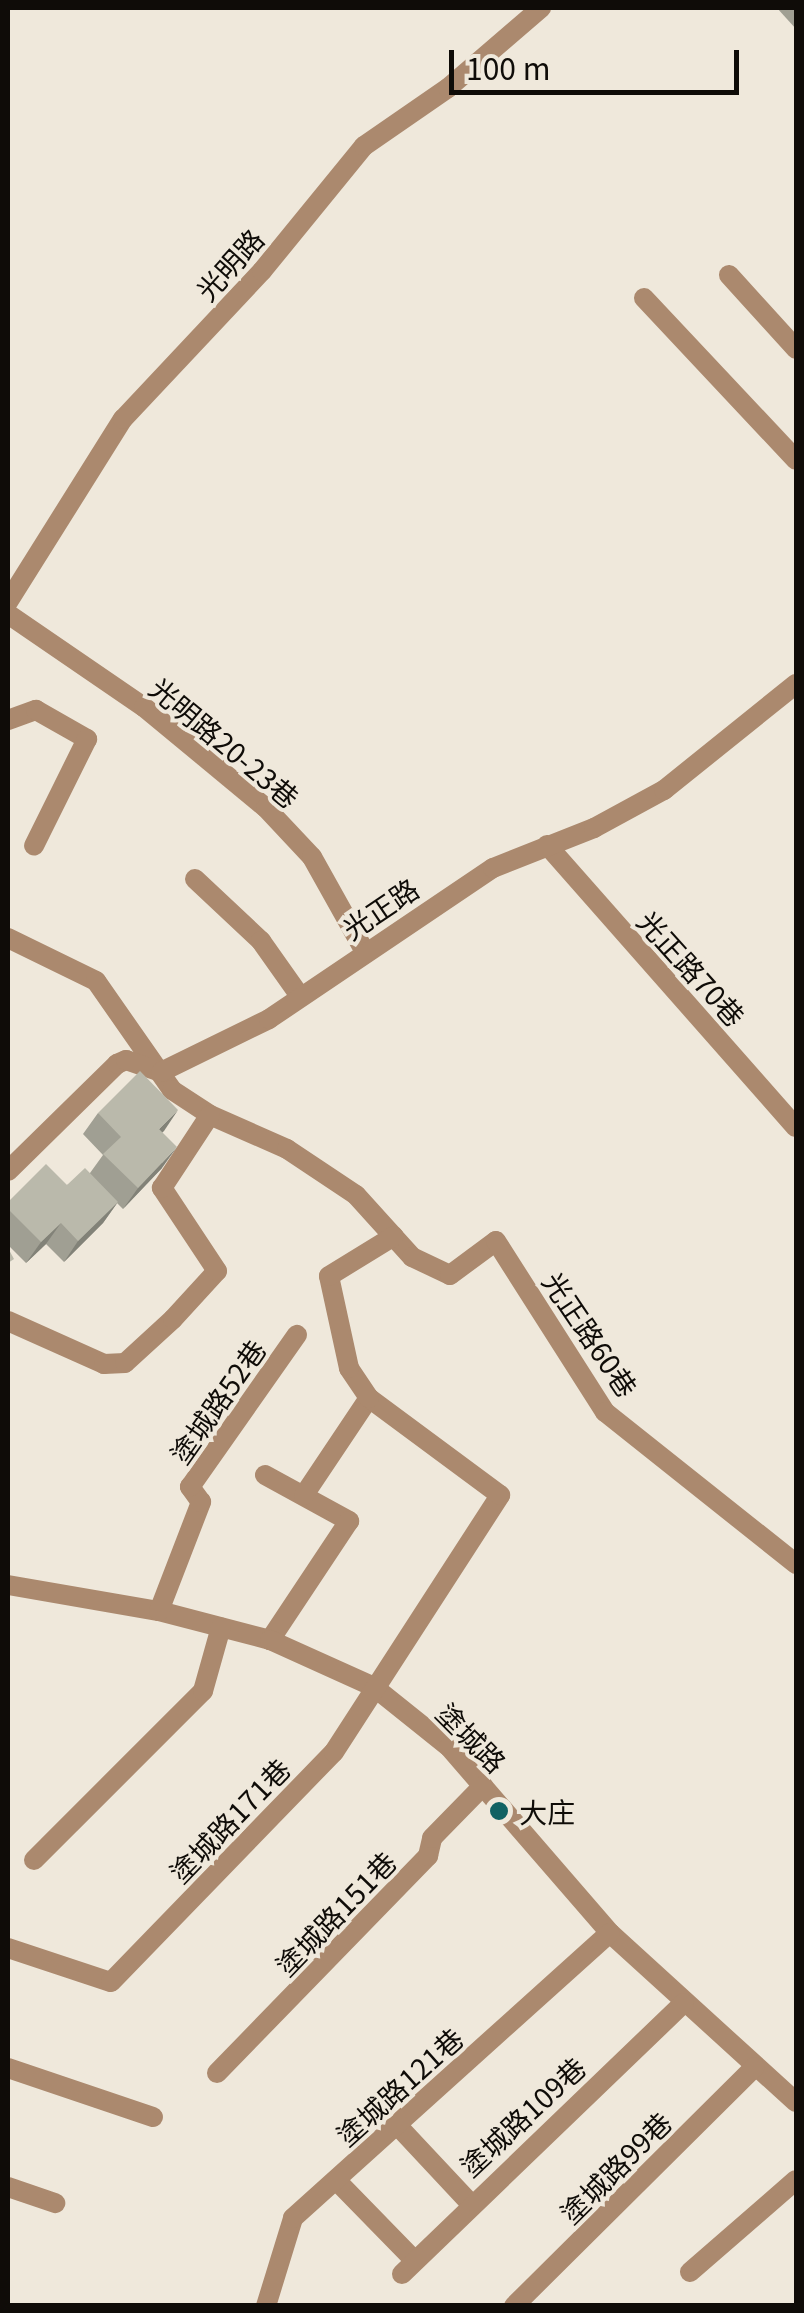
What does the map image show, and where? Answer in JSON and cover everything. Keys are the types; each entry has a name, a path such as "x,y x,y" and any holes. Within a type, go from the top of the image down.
{"street":[{"name":"光明路","path":"8,602 123,419 262,271 364,146 448,88 541,8"},
{"path":"729,275 796,349"},
{"path":"644,298 796,460"},
{"name":"光明路20-23巷","path":"8,614 144,707 266,808 312,856 365,952"},
{"name":"光正路","path":"8,1171 117,1064 126,1060 161,1072 210,1052 493,868 664,790 796,684"},
{"path":"8,720 36,710 86,739 34,846"},
{"name":"光正路70巷","path":"546,845 796,1128"},
{"path":"195,879 260,942 300,996"},
{"name":"光正路60巷","path":"8,938 96,981 123,1027 172,1090 210,1116 287,1148 356,1196 412,1256 450,1276 496,1241 605,1412 796,1564"},
{"path":"8,1321 104,1364 125,1363 173,1319 216,1271 162,1188 210,1116"},
{"path":"304,1495 369,1398 349,1368 330,1276 394,1236"},
{"name":"塗城路52巷","path":"159,1610 200,1502 190,1487 298,1335"},
{"name":"塗城路171巷","path":"8,1948 111,1982 334,1752 500,1495 369,1398"},
{"path":"265,1475 349,1521 270,1640"},
{"name":"塗城路","path":"8,1586 159,1610 270,1640 374,1687 448,1747 610,1933 796,2102"},
{"path":"34,1860 202,1690 221,1627"},
{"name":"塗城路151巷","path":"217,2073 428,1856 432,1838 483,1786"},
{"name":"塗城路121巷","path":"266,2306 293,2218 610,1933"},
{"name":"塗城路109巷","path":"336,2180 408,2268 470,2203 684,2003"},
{"name":"塗城路99巷","path":"514,2306 755,2067"},
{"path":"8,2068 154,2116"},
{"path":"397,2125 470,2203"},
{"path":"690,2272 796,2180"},
{"path":"8,2187 55,2203"}],"building":[{"path":"140,1071 178,1110 159,1129 177,1147 138,1188 103,1154 121,1137 98,1113"},
{"path":"46,1164 67,1185 85,1168 118,1202 78,1241 61,1223 41,1242 8,1209 8,1202"}],"place":[{"name":"大庄","path":"499,1811"}]}
